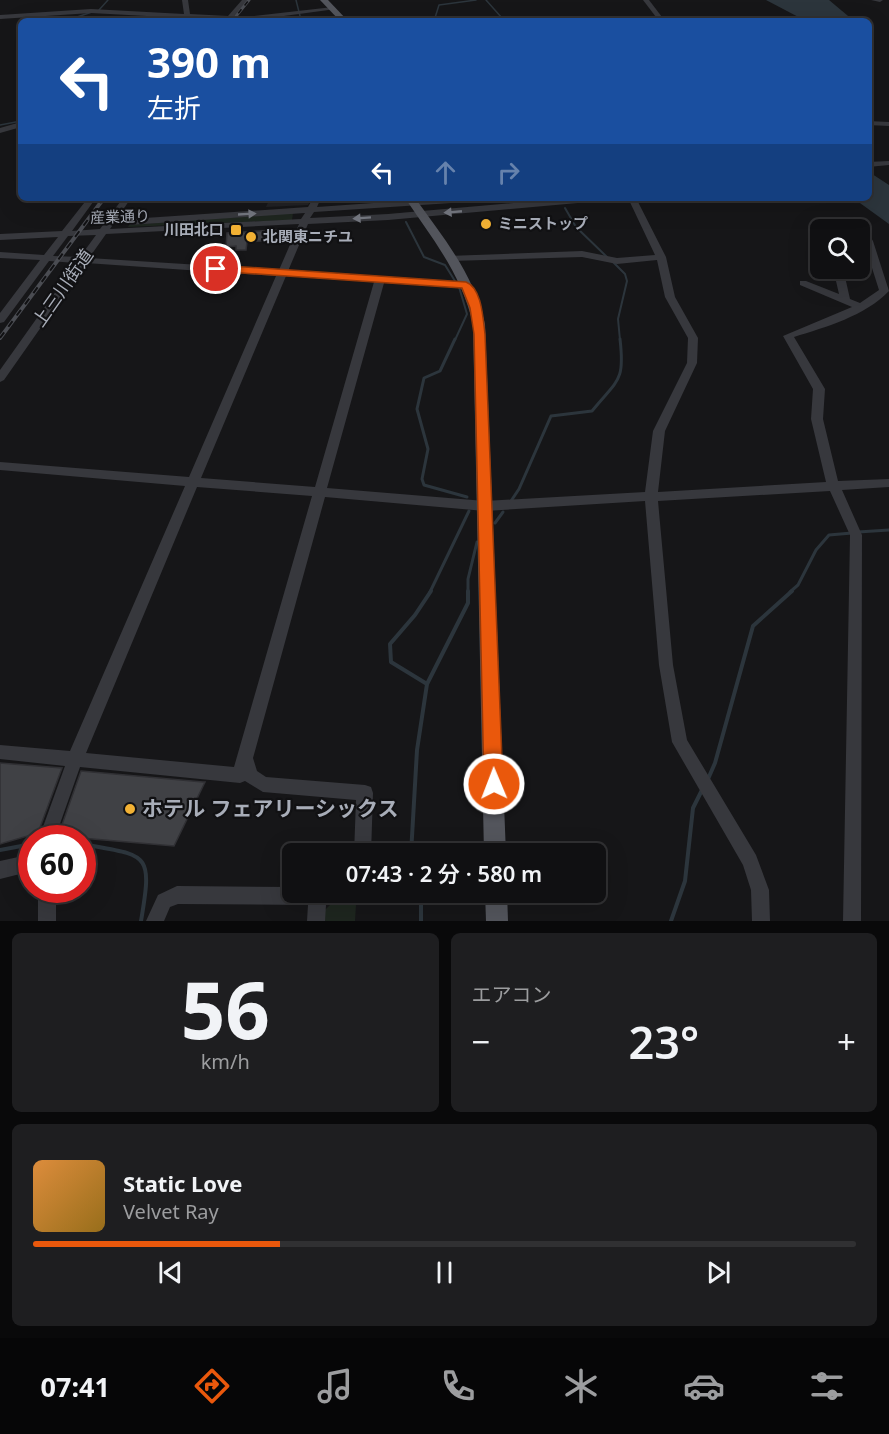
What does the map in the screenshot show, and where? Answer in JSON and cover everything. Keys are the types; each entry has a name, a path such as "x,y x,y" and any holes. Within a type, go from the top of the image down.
{"main road":[{"path":"324,0 341,18"},
{"path":"415,205 451,258 466,285 476,308 479,324 495,843"},
{"path":"496,903 497,921"}],"street":[{"path":"185,0 188,18"},
{"path":"230,18 244,0"},
{"path":"646,0 660,18"},
{"path":"874,0 880,0"},
{"path":"254,18 333,9"},
{"path":"0,17 91,10 177,18"},
{"path":"872,123 889,124"},
{"path":"1,129 18,125"},
{"path":"0,320 90,201"},
{"name":"上三川街道","path":"0,378 125,201"},
{"path":"52,825 75,759 315,201"},
{"path":"415,205 453,201"},
{"path":"415,205 521,201"},
{"path":"634,201 662,257 670,297 693,338 692,363 659,431 651,498 668,676 680,741 750,861 760,890 761,921"},
{"name":"産業通り","path":"0,237 106,227 307,216 415,205"},
{"name":"産業通り","path":"0,230 68,230"},
{"path":"852,921 856,535 833,485 817,419 819,389 788,336 830,322 861,308 884,291 870,247"},
{"path":"451,258 582,254 617,261 662,257"},
{"path":"0,255 466,285"},
{"path":"0,752 240,775 380,279"},
{"path":"841,279 846,300"},
{"path":"803,283 861,308"},
{"path":"0,466 485,506 889,483"},
{"path":"245,759 251,776 263,784 365,793 363,843"},
{"path":"0,870 18,866"},
{"path":"155,921 164,901 177,895 282,896"},
{"path":"47,903 47,921"},
{"path":"316,921 317,903"}],"shaded area":[{"path":"766,0 829,0 850,18 800,18"},
{"path":"872,174 889,185 889,224 857,201 872,201"},
{"path":"269,201 310,201 308,205 266,207"},
{"path":"293,213 292,220 128,227 129,225"},
{"path":"330,905 356,905 355,921 321,921 322,913"}],"building":[{"name":"北関東ニチユ","path":"276,230 276,240 247,242 246,250 236,250 236,246 226,247 227,233"},
{"path":"0,763 62,768 41,825 18,825 18,839 0,844"},
{"name":"ホテル フェアリーシックス","path":"81,771 205,782 174,846 96,839 96,825 62,825"}],"waterway":[{"path":"99,10 108,0"},
{"path":"296,0 302,18"},
{"path":"435,18 439,5 476,0"},
{"path":"486,0 502,18"},
{"path":"74,18 92,12"},
{"path":"0,125 18,122"},
{"path":"565,208 576,227 607,257"},
{"path":"406,222 424,257 445,265 455,281"},
{"path":"612,261 625,274 627,281 618,319 620,340"},
{"path":"455,340 467,314 459,287"},
{"path":"455,339 440,371 424,378 417,409 428,449 422,479 424,485 467,497"},
{"path":"511,501 519,489 551,416 592,411 614,385 620,372 620,339"},
{"path":"430,592 469,511"},
{"path":"495,523 503,512"},
{"path":"858,532 889,530"},
{"path":"790,592 798,585 816,550 829,535 852,533"},
{"path":"427,684 468,603 468,579 477,542"},
{"path":"427,684 391,662 390,644 415,615 431,591"},
{"path":"708,779 715,763 753,626 792,591"},
{"path":"412,843 417,750 427,684"},
{"path":"671,921 685,881 693,808 702,790"},
{"path":"0,850 18,847"},
{"path":"96,847 121,851 141,861 145,869 146,881 141,921"},
{"path":"421,903 421,921"}],"railway":[{"path":"234,18 249,0"},
{"path":"0,338 102,201"}],"place":[{"name":"ミニストップ","path":"486,224"},
{"name":"川田北口","path":"236,230"},
{"name":"北関東ニチユ","path":"251,237"},
{"name":"ホテル フェアリーシックス","path":"130,809"}],"route":[{"path":"216,269 466,285 471,294 476,308 480,334 494,784"}]}
